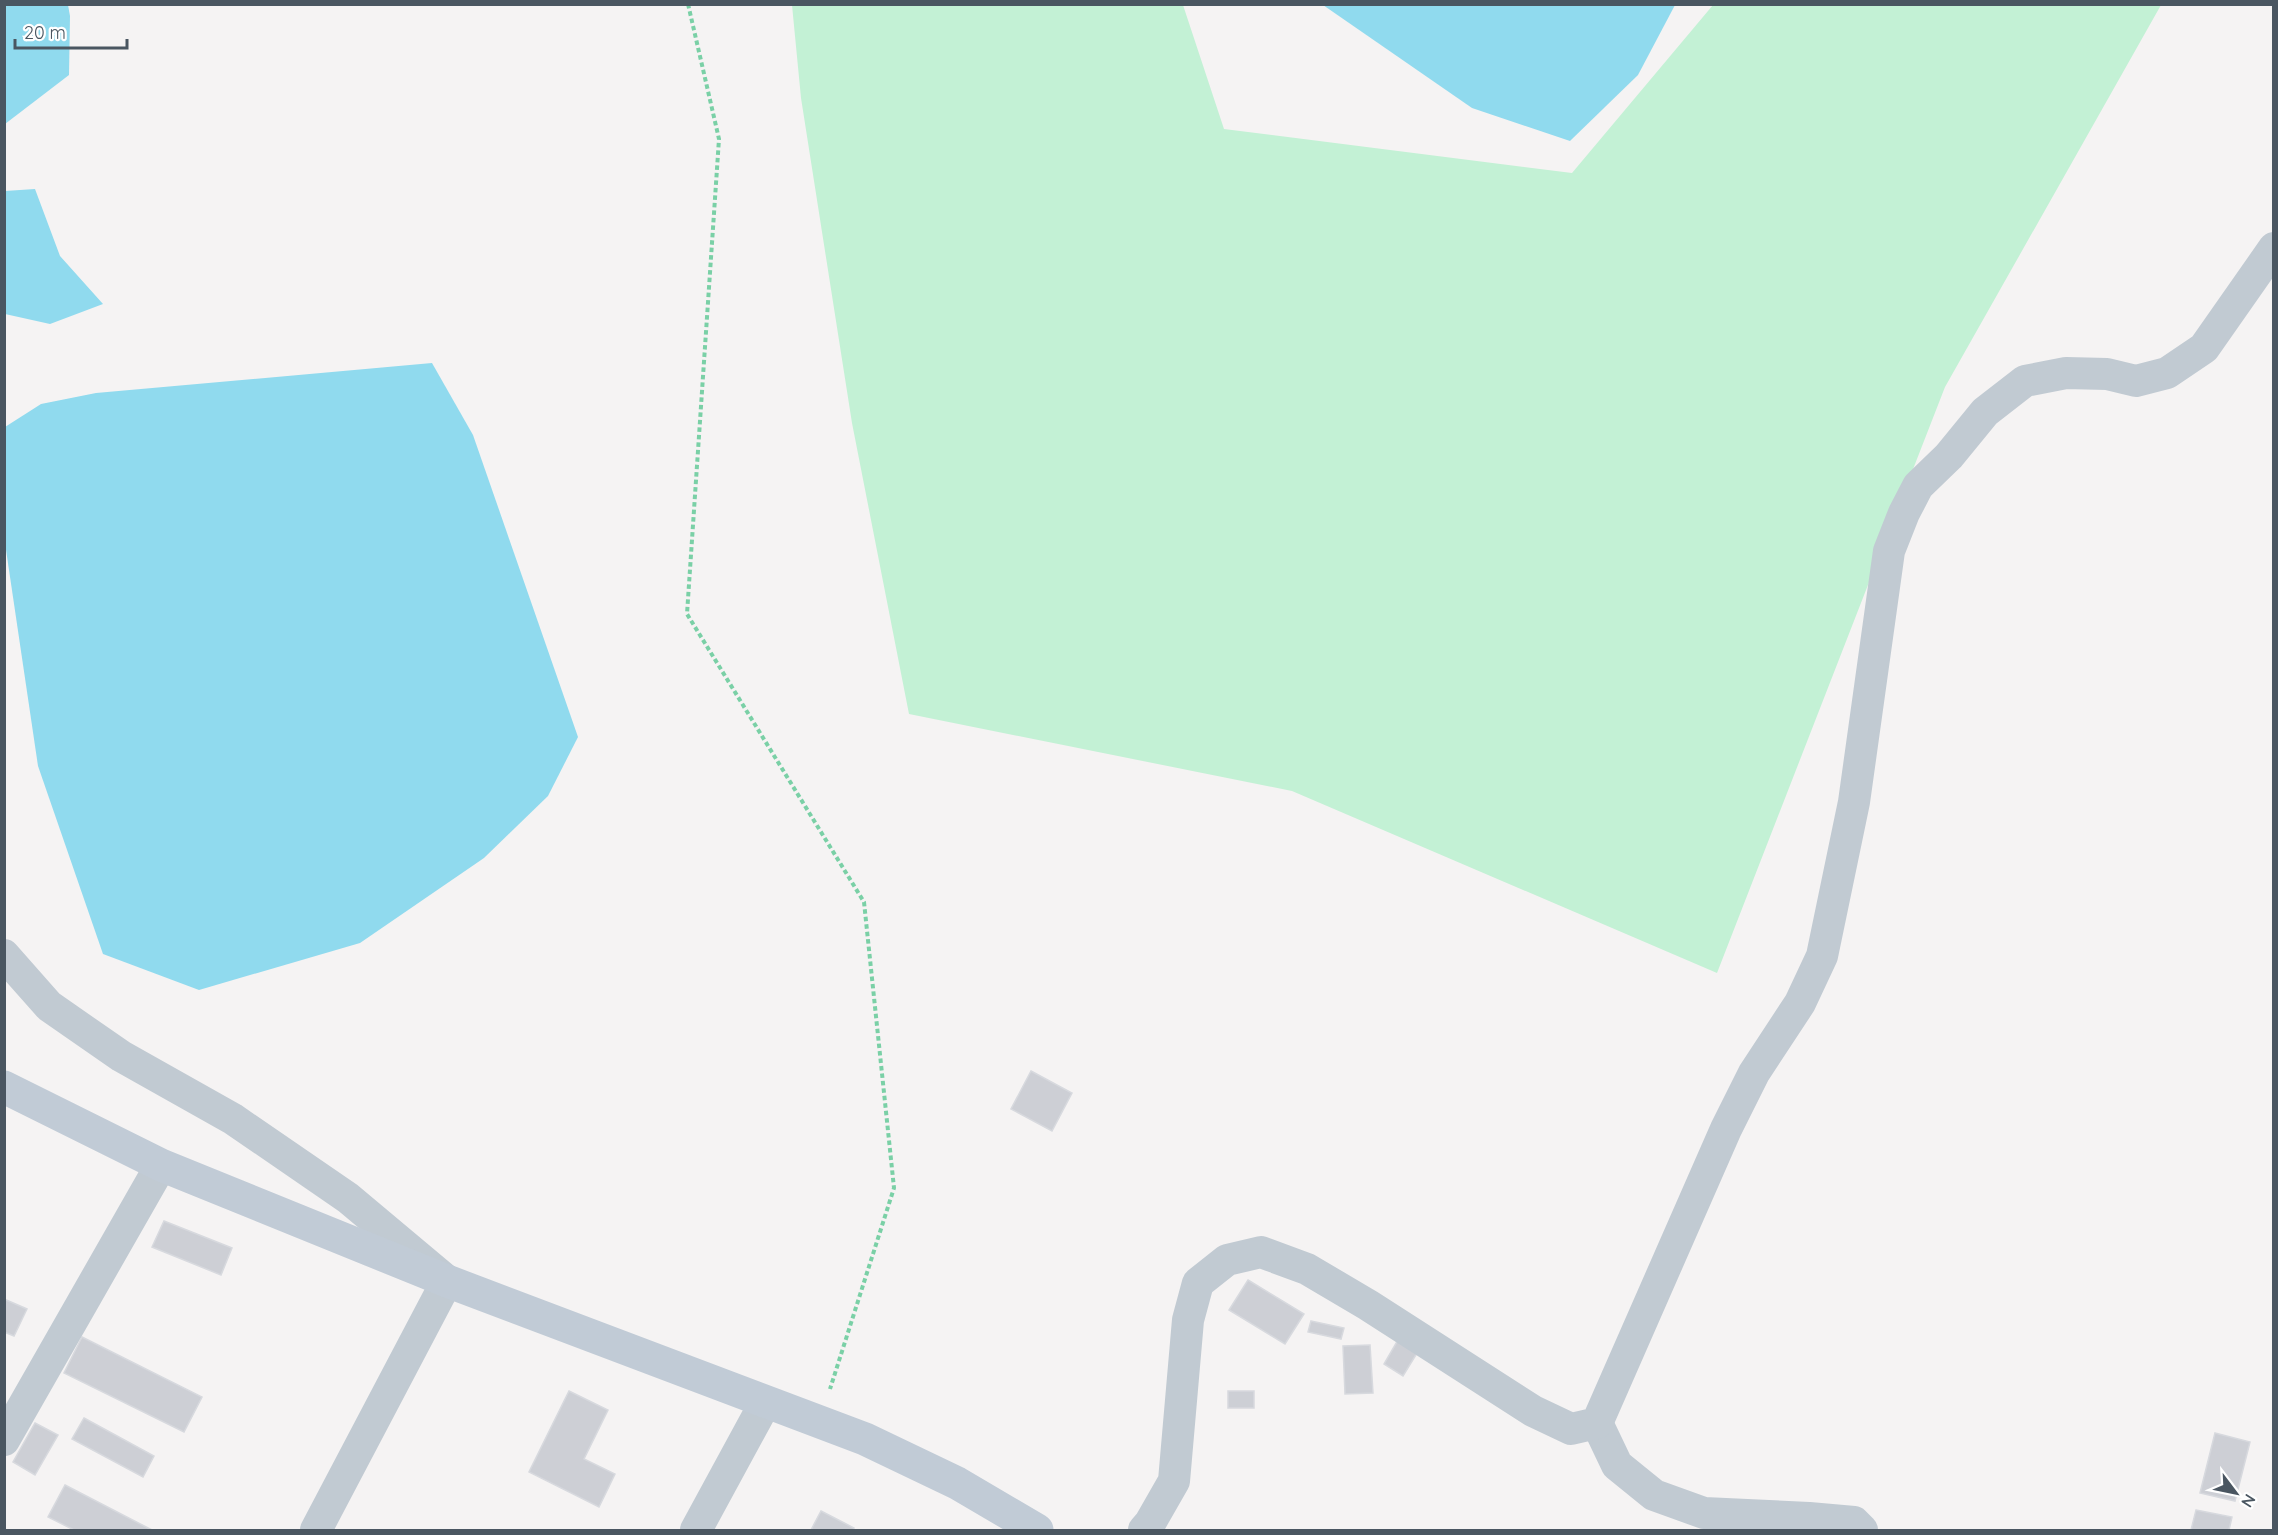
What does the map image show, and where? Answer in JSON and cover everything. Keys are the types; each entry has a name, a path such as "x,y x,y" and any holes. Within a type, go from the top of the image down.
{"street":[{"path":"1862,1530 1854,1522 1704,1513 1654,1495 1617,1465 1597,1423 1726,1129 1754,1073 1800,1003 1822,956 1854,802 1889,551 1918,486 1949,456 1985,412 2025,381 2066,373 2107,374 2136,381 2167,373 2204,348 2274,248"},
{"path":"4,955 49,1006 121,1056 233,1119 348,1198 447,1281"},
{"path":"4,1087 161,1165 447,1281 765,1403 866,1439 957,1483 1036,1530"},
{"path":"4,1440 161,1165"},
{"path":"1144,1530 1174,1481 1188,1320 1198,1283 1227,1260 1238,1257 1261,1252 1307,1269 1368,1305 1533,1411 1571,1429 1597,1423"},
{"path":"316,1530 447,1281"},
{"path":"696,1530 765,1403"}],"path":[{"path":"688,4 719,139 687,614 864,902 894,1188 819,1422"}],"green space":[{"path":"792,5 1183,5 1224,129 1572,173 1713,5 2161,5 1945,387 1717,973 1292,791 909,714 852,423 801,98"}],"water":[{"path":"5,4 68,5 70,16 69,75 5,124"},
{"path":"1323,5 1675,5 1638,75 1570,141 1472,108"},
{"path":"35,189 60,256 103,304 50,324 5,314 5,191"},
{"path":"432,363 473,435 578,737 548,796 484,858 360,943 199,990 103,954 38,766 5,543 5,427 41,404 96,393"}],"building":[{"path":"1031,1071 1072,1093 1052,1131 1011,1109"},
{"path":"164,1221 232,1248 221,1275 152,1247"},
{"path":"1248,1280 1304,1314 1285,1344 1229,1310"},
{"path":"4,1299 27,1309 14,1336 4,1332"},
{"path":"1311,1321 1344,1328 1341,1339 1308,1332"},
{"path":"1402,1333 1422,1345 1403,1376 1384,1364"},
{"path":"82,1337 202,1397 184,1432 64,1373"},
{"path":"1370,1345 1373,1393 1345,1394 1343,1346"},
{"path":"569,1391 608,1410 584,1459 615,1474 599,1507 529,1472"},
{"path":"1228,1391 1254,1391 1254,1408 1228,1408"},
{"path":"84,1418 154,1456 143,1477 72,1439"},
{"path":"35,1423 58,1435 35,1475 13,1462"},
{"path":"2215,1433 2250,1442 2235,1501 2200,1493"},
{"path":"65,1485 152,1530 74,1530 48,1517"},
{"path":"2196,1510 2232,1517 2229,1530 2191,1530"},
{"path":"821,1511 854,1528 853,1530 811,1530"}]}
